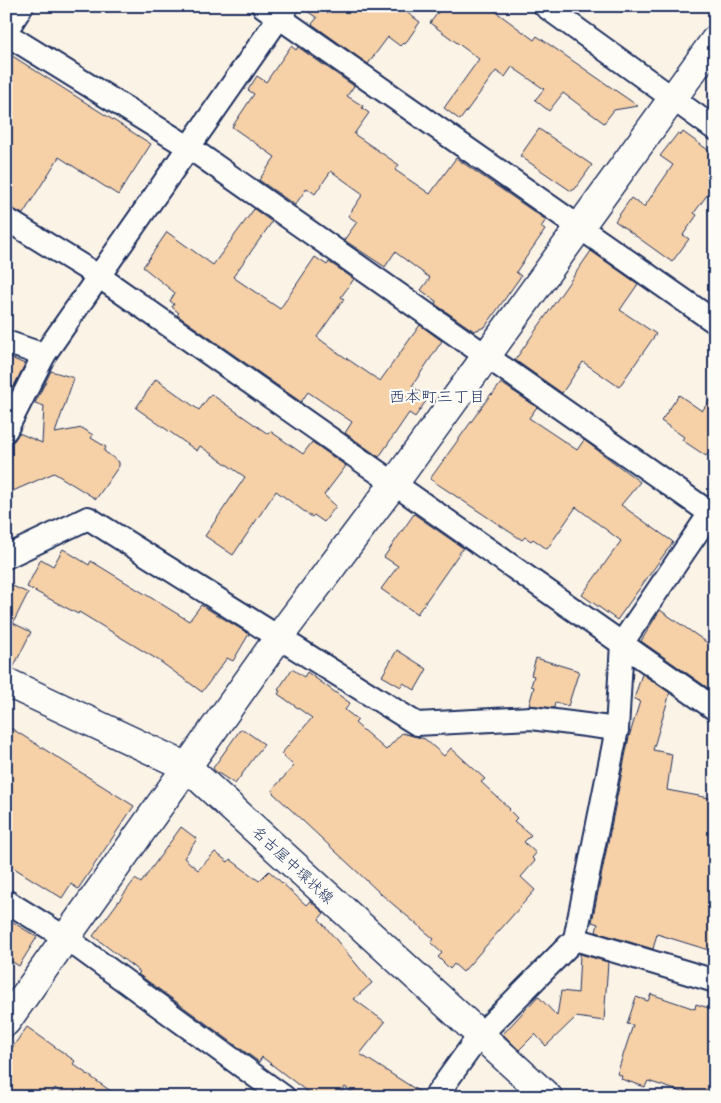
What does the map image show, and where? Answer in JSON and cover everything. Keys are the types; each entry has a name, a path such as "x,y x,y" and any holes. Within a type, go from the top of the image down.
{"street":[{"path":"22,6 6,33 190,148 486,356 712,510 622,643 617,729 575,939 479,1036 435,1097"},
{"path":"545,6 715,130"},
{"path":"6,430 44,355 190,148 276,10 580,228 715,322"},
{"path":"6,1022 279,637 580,228 715,40"},
{"path":"6,219 100,278 715,709"},
{"path":"6,342 44,355"},
{"path":"6,557 88,518 417,724 531,718 617,729"},
{"name":"名古屋中環状線","path":"6,682 187,767 479,1036 548,1097"},
{"path":"6,901 66,938 284,1097"},
{"path":"575,939 715,981"}],"building":[{"path":"300,6 398,6 420,22 405,44 403,43 400,46 388,37 368,64 312,24 317,18"},
{"path":"443,6 488,6 534,40 537,36 638,106 614,110 604,123 563,93 549,111 535,100 544,89 512,67 505,77 496,71 460,120 444,108 479,59 430,23"},
{"path":"291,46 296,50 298,47 354,86 347,96 363,106 362,108 369,113 354,134 399,165 395,170 430,194 456,158 546,220 541,227 545,230 516,272 521,276 485,327 474,331 435,304 437,302 421,290 430,278 395,252 385,267 344,240 357,222 348,216 363,194 331,171 315,194 307,188 295,205 259,180 275,157 232,127 254,94 248,90 257,76 266,82"},
{"path":"6,52 151,144 118,195 59,157 23,214 6,206"},
{"path":"539,129 592,165 575,189 571,191 520,156"},
{"path":"683,132 715,155 715,184 694,213 697,215 683,235 689,239 672,262 615,221 631,198 644,207 673,165 660,156 678,133 681,135"},
{"path":"254,209 272,222 233,277 280,309 315,257 327,265 329,262 354,279 341,297 344,299 317,337 334,350 380,381 420,325 442,341 412,386 425,396 423,399 426,401 415,417 409,413 379,457 345,433 352,422 308,392 301,402 177,315 179,313 172,307 174,304 170,301 175,293 143,267 167,232 213,265"},
{"path":"591,251 638,284 620,310 656,334 619,387 583,362 562,393 515,360"},
{"path":"6,356 25,364 10,394 6,392"},
{"path":"51,371 74,378 55,433 82,428 93,435 91,438 106,447 104,451 119,462 119,466 96,499 54,473 6,494 6,443 14,441 19,433 42,443 44,406 35,403"},
{"path":"156,379 199,410 211,394 268,434 270,431 303,454 312,442 346,466 324,495 336,506 324,522 314,515 312,517 276,491 233,555 205,536 245,477 200,446 197,451 136,408"},
{"path":"501,383 537,407 529,418 577,450 584,440 640,482 621,505 673,542 617,620 582,595 621,541 576,507 547,549 533,539 531,541 525,537 522,540 430,479"},
{"path":"715,393 715,444 706,456 682,440 684,437 661,421 679,395 702,411"},
{"path":"414,514 463,548 417,614 381,589 398,566 384,557"},
{"path":"63,549 89,565 91,561 189,621 201,605 249,634 233,661 227,658 202,692 158,660 79,612 78,614 27,587 41,559 53,566"},
{"path":"6,583 28,593 13,623 31,632 13,668 6,667"},
{"path":"660,610 715,648 715,693 641,641"},
{"path":"397,650 427,669 415,690 403,683 401,687 382,676"},
{"path":"536,658 579,671 568,706 555,702 554,708 529,705 534,687 531,686 534,676 531,675"},
{"path":"292,669 304,677 307,672 350,703 345,710 358,720 355,723 386,750 402,733 425,739 444,756 451,748 485,779 481,782 510,809 517,818 514,821 531,835 524,842 536,853 532,858 535,861 521,877 535,890 463,972 454,964 450,969 438,957 442,953 431,943 434,939 381,894 273,793 272,790 294,766 281,754 312,718 278,694 280,691 278,690"},
{"path":"642,674 670,693 653,750 672,754 667,790 715,799 715,952 657,934 653,949 596,932 598,924 592,922 629,737 640,701 634,699"},
{"path":"6,725 134,806 78,889 71,884 62,898 6,863"},
{"path":"240,730 244,730 264,744 235,784 213,768"},
{"path":"181,827 197,839 184,858 198,870 215,852 228,862 230,859 259,881 269,871 306,905 310,901 324,913 319,919 372,983 354,999 385,1022 360,1054 423,1094 422,1097 359,1097 345,1087 338,1097 314,1097 262,1057 259,1062 138,974 140,972 93,936 135,879 141,883"},
{"path":"6,918 37,937 19,966 6,958"},
{"path":"580,954 608,962 604,1021 576,1017 546,1046 535,1034 519,1050 503,1034 538,996 557,1016 561,991 578,993"},
{"path":"651,994 695,1009 696,1004 715,1010 715,1097 697,1097 648,1081 645,1087 621,1079 622,1076 617,1074 633,1025 627,1024 636,997 648,1001"},
{"path":"27,1027 75,1061 73,1064 119,1097 67,1097 55,1088 49,1097 6,1097 6,1056"}],"district":[{"name":"西本町三丁目","path":"437,396"}]}
